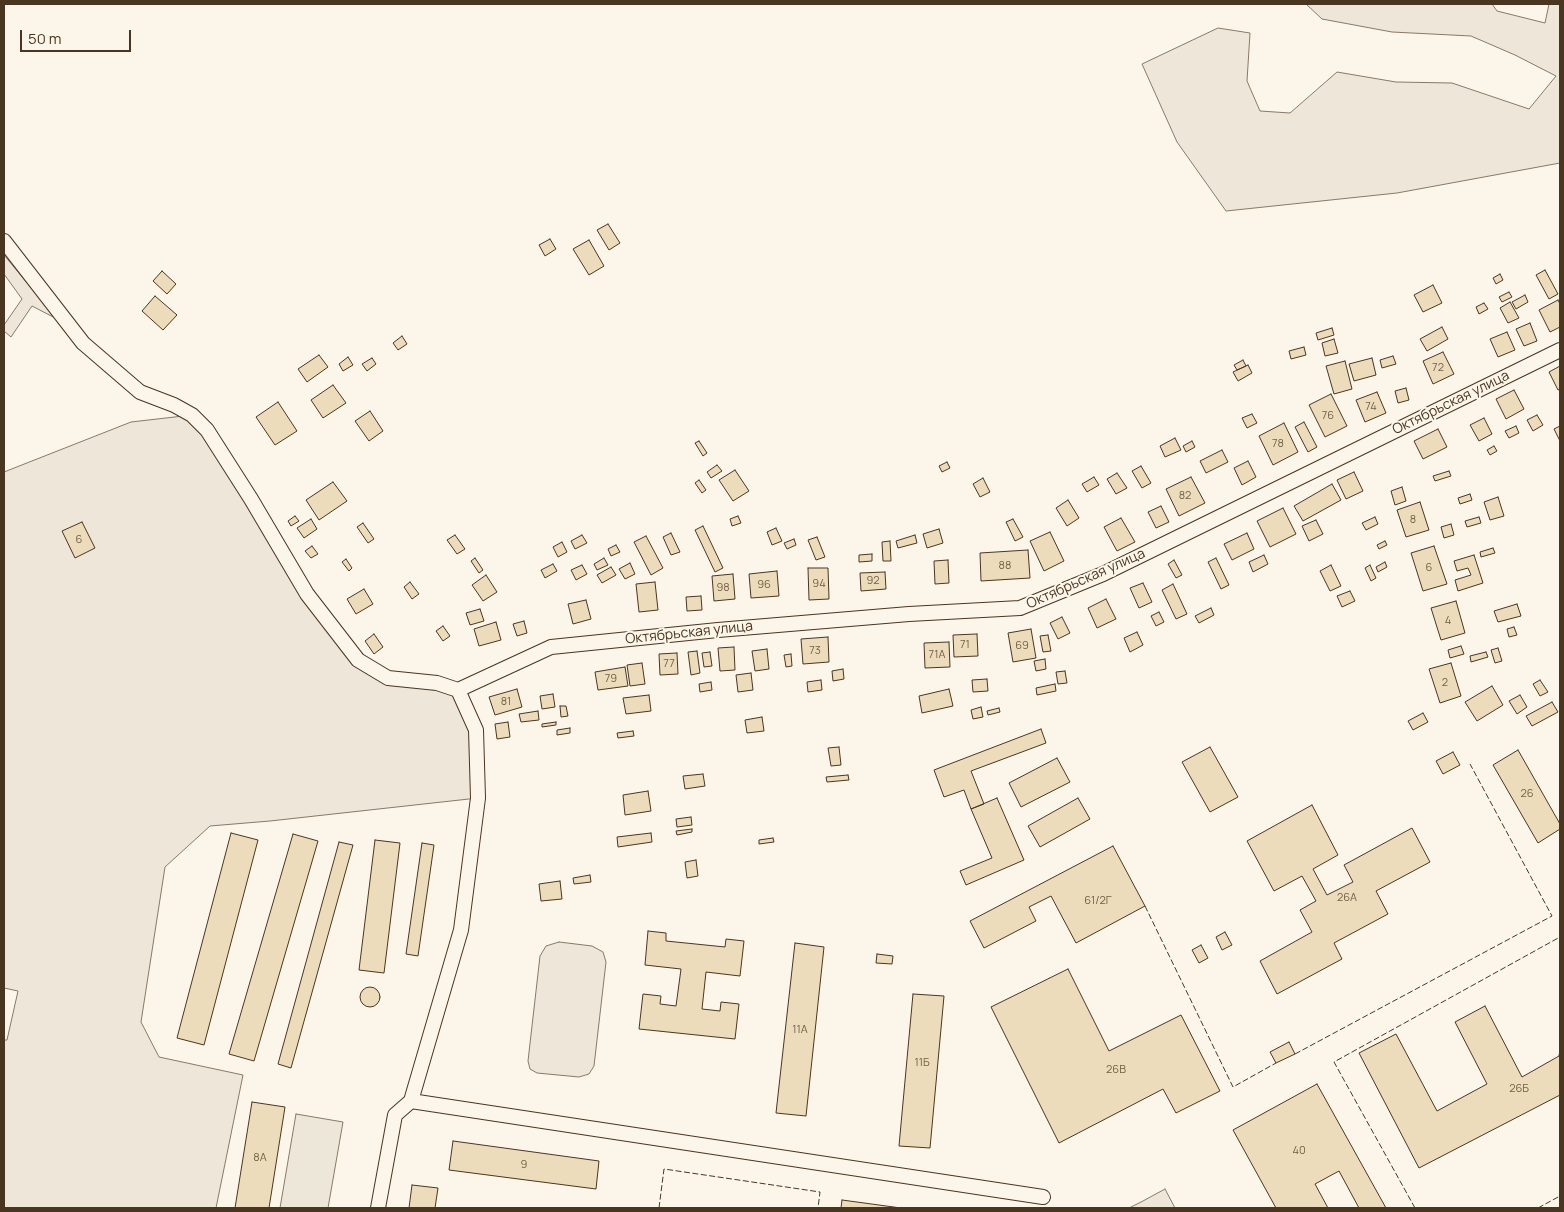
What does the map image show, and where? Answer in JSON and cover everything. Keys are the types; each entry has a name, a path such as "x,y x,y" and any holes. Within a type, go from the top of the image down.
{"street":[{"path":"4,241 83,343 140,392 174,405 192,415 206,430 251,499 307,594 358,660 388,678 437,683 458,690 476,730 478,798 461,930 411,1101 395,1116 378,1208"},
{"name":"Октябрьская улица","path":"458,690 551,647 718,630 909,614 1020,608 1103,574 1560,350"},
{"path":"411,1101 1043,1197"}],"shaded area":[{"path":"1306,4 1492,4 1497,11 1545,23 1549,4 1560,4 1560,163 1397,193 1226,211 1177,142 1142,64 1218,28 1250,33 1247,81 1260,111 1290,113 1337,72 1396,82 1452,83 1529,109 1556,76 1515,55 1471,36 1392,32 1322,19"},
{"path":"4,255 57,319 32,306 11,337 4,331 4,325 22,299 4,274"},
{"path":"192,415 358,660 388,678 458,690 476,730 478,798 210,826 165,867 141,1022 159,1057 243,1075 216,1208 4,1208 4,1040 7,1040 18,991 4,988 4,472 131,422"},
{"path":"559,942 592,946 603,952 606,962 594,1066 589,1074 579,1077 537,1073 530,1069 528,1061 540,956 546,946"},
{"path":"296,1114 343,1122 328,1208 280,1208"},
{"path":"1165,1189 1175,1208 1129,1208 1143,1201"}],"building":[{"path":"608,224 620,243 609,250 597,230"},
{"path":"550,239 556,249 545,256 539,245"},
{"path":"589,240 604,266 589,275 573,249"},
{"path":"1545,270 1558,294 1549,299 1536,275"},
{"path":"162,271 176,284 167,294 153,281"},
{"path":"1500,274 1503,280 1496,284 1493,278"},
{"path":"1433,285 1442,303 1423,312 1414,295"},
{"path":"1509,292 1512,297 1502,302 1499,297"},
{"path":"1525,295 1528,302 1516,309 1512,302"},
{"path":"155,296 177,315 163,330 142,311"},
{"path":"1558,300 1560,304 1560,327 1550,332 1539,310"},
{"path":"1510,302 1519,318 1508,323 1500,308"},
{"path":"1484,303 1488,309 1479,314 1476,307"},
{"path":"1530,323 1537,341 1524,346 1516,329"},
{"path":"1442,327 1448,339 1427,351 1420,339"},
{"path":"1332,328 1334,335 1318,340 1316,333"},
{"path":"1507,332 1515,350 1498,357 1490,339"},
{"path":"402,336 407,344 398,350 393,343"},
{"path":"1334,339 1338,353 1325,356 1322,343"},
{"path":"1304,347 1306,355 1291,359 1289,351"},
{"path":"1443,352 1454,374 1433,384 1423,361"},
{"path":"319,355 328,367 307,382 298,369"},
{"path":"1393,356 1396,364 1382,368 1380,360"},
{"path":"348,357 353,365 343,371 339,364"},
{"path":"372,358 376,364 367,371 362,364"},
{"path":"1372,358 1376,375 1354,381 1349,364"},
{"path":"1243,360 1246,366 1237,370 1234,365"},
{"path":"1345,361 1352,389 1334,394 1326,366"},
{"path":"1248,365 1252,373 1238,381 1233,372"},
{"path":"1560,366 1560,389 1558,390 1549,372"},
{"path":"333,385 346,403 323,418 311,400"},
{"path":"1406,388 1409,400 1398,403 1395,391"},
{"path":"1514,390 1524,409 1506,419 1496,399"},
{"path":"1377,392 1386,413 1365,422 1356,400"},
{"path":"1331,394 1347,426 1325,437 1309,405"},
{"path":"278,402 297,431 275,445 256,417"},
{"path":"370,411 383,431 369,441 355,421"},
{"path":"1252,414 1257,423 1247,428 1242,418"},
{"path":"1537,415 1543,425 1533,431 1527,420"},
{"path":"1484,418 1492,434 1479,441 1470,425"},
{"path":"1304,422 1317,447 1308,452 1295,427"},
{"path":"1284,423 1298,452 1273,465 1259,436"},
{"path":"1516,426 1519,433 1509,438 1505,431"},
{"path":"1560,426 1560,441 1554,429"},
{"path":"1438,429 1447,447 1423,459 1414,441"},
{"path":"1175,438 1181,450 1165,457 1160,446"},
{"path":"699,441 707,453 703,456 695,443"},
{"path":"1192,441 1195,447 1186,452 1183,446"},
{"path":"1494,446 1497,451 1490,455 1487,450"},
{"path":"1222,450 1228,462 1206,473 1200,461"},
{"path":"1248,461 1256,477 1242,485 1234,468"},
{"path":"947,462 950,468 942,472 939,466"},
{"path":"717,465 722,471 711,478 707,472"},
{"path":"1141,466 1151,483 1142,488 1132,471"},
{"path":"735,470 749,491 733,501 719,480"},
{"path":"1449,471 1451,476 1435,481 1433,476"},
{"path":"1354,472 1363,491 1346,499 1337,480"},
{"path":"1117,473 1127,488 1116,494 1107,479"},
{"path":"1094,477 1099,485 1087,492 1082,484"},
{"path":"1191,477 1205,503 1179,516 1166,489"},
{"path":"983,478 990,492 980,497 973,484"},
{"path":"699,480 706,490 702,493 695,483"},
{"path":"333,482 347,501 319,520 306,500"},
{"path":"1332,484 1341,500 1303,521 1294,506"},
{"path":"1402,487 1406,501 1395,505 1391,491"},
{"path":"1470,494 1472,500 1460,504 1458,498"},
{"path":"1498,497 1504,516 1490,520 1484,502"},
{"path":"1068,500 1079,518 1067,526 1056,508"},
{"path":"1420,502 1429,530 1406,537 1397,510"},
{"path":"1161,506 1169,522 1156,528 1148,512"},
{"path":"1283,508 1296,534 1270,547 1257,521"},
{"path":"295,516 299,521 291,526 288,521"},
{"path":"738,516 741,523 732,526 730,519"},
{"path":"1375,517 1378,524 1366,530 1362,523"},
{"path":"1479,517 1481,523 1467,527 1465,521"},
{"path":"1121,518 1135,542 1117,551 1104,527"},
{"path":"311,519 317,529 304,538 297,528"},
{"path":"1013,519 1023,537 1015,541 1006,522"},
{"path":"1316,520 1323,534 1309,541 1302,526"},
{"path":"82,522 95,548 75,558 62,531"},
{"path":"363,523 374,539 368,543 357,527"},
{"path":"1451,524 1454,535 1444,538 1441,527"},
{"path":"703,526 723,568 715,572 695,530"},
{"path":"776,528 782,541 772,545 767,532"},
{"path":"939,529 943,543 927,548 923,534"},
{"path":"1050,532 1064,561 1044,571 1030,541"},
{"path":"671,533 680,552 671,555 663,537"},
{"path":"1247,533 1254,549 1232,560 1224,544"},
{"path":"455,535 465,549 457,554 447,540"},
{"path":"582,535 587,543 575,549 571,541"},
{"path":"915,535 917,543 898,548 896,541"},
{"path":"646,536 663,568 651,575 634,542"},
{"path":"817,537 825,557 816,560 808,540"},
{"path":"794,539 796,545 787,549 784,543"},
{"path":"890,541 891,561 883,561 882,542"},
{"path":"1385,541 1387,545 1379,549 1377,545"},
{"path":"562,542 567,552 558,557 553,547"},
{"path":"616,545 620,552 611,556 608,549"},
{"path":"312,546 318,554 311,558 305,551"},
{"path":"1434,546 1447,584 1423,591 1411,553"},
{"path":"1493,548 1495,553 1481,557 1480,552"},
{"path":"1028,550 1030,578 981,581 980,553"},
{"path":"872,554 872,561 859,562 859,555"},
{"path":"1264,555 1268,564 1253,572 1249,562"},
{"path":"1474,555 1483,583 1458,591 1455,580 1471,575 1468,568 1457,571 1454,561"},
{"path":"475,558 483,570 479,573 471,561"},
{"path":"604,558 608,565 597,570 594,564"},
{"path":"1216,558 1229,585 1221,589 1208,562"},
{"path":"346,559 352,568 349,571 342,562"},
{"path":"948,560 949,583 935,584 934,561"},
{"path":"1174,560 1182,575 1176,578 1168,564"},
{"path":"1385,562 1387,567 1378,572 1376,567"},
{"path":"630,563 635,574 625,579 619,569"},
{"path":"553,564 557,571 545,578 541,570"},
{"path":"582,565 587,574 576,580 571,570"},
{"path":"1331,565 1341,586 1330,591 1320,571"},
{"path":"1370,565 1376,578 1371,581 1365,568"},
{"path":"611,567 616,575 602,583 597,575"},
{"path":"808,568 828,568 829,599 809,600"},
{"path":"777,571 779,596 751,598 749,574"},
{"path":"885,572 886,589 861,591 860,573"},
{"path":"733,574 735,599 714,601 712,576"},
{"path":"486,575 497,592 483,601 472,585"},
{"path":"410,582 419,594 412,599 404,587"},
{"path":"655,582 658,610 639,612 636,584"},
{"path":"1143,583 1152,602 1139,608 1130,588"},
{"path":"1173,584 1187,614 1176,619 1162,590"},
{"path":"364,589 373,604 356,614 347,599"},
{"path":"1350,591 1355,601 1342,607 1337,596"},
{"path":"701,596 702,610 687,611 686,597"},
{"path":"1106,599 1116,619 1097,628 1088,608"},
{"path":"586,600 591,619 573,624 568,604"},
{"path":"1456,601 1465,633 1441,640 1431,608"},
{"path":"1517,604 1521,616 1498,622 1494,611"},
{"path":"1211,608 1214,615 1199,623 1195,616"},
{"path":"480,609 484,621 470,625 466,613"},
{"path":"1159,612 1164,622 1156,626 1151,616"},
{"path":"1062,617 1070,633 1058,639 1050,623"},
{"path":"524,621 527,633 517,636 513,624"},
{"path":"496,622 501,640 479,646 474,629"},
{"path":"443,626 450,636 443,641 436,631"},
{"path":"1514,627 1517,635 1509,637 1507,629"},
{"path":"1031,629 1036,658 1013,662 1008,633"},
{"path":"1137,632 1143,645 1130,652 1124,638"},
{"path":"374,634 383,647 374,654 365,641"},
{"path":"977,634 978,656 954,657 953,635"},
{"path":"1048,635 1051,651 1043,652 1040,636"},
{"path":"828,637 829,662 803,664 801,639"},
{"path":"949,642 950,667 925,668 924,643"},
{"path":"1461,646 1464,654 1450,658 1448,650"},
{"path":"734,647 735,670 720,671 718,648"},
{"path":"1498,648 1502,661 1495,663 1491,650"},
{"path":"767,649 769,669 755,671 752,651"},
{"path":"697,651 700,673 691,675 688,652"},
{"path":"710,652 712,666 704,667 702,653"},
{"path":"1486,652 1488,657 1471,662 1470,656"},
{"path":"677,653 678,674 660,675 659,654"},
{"path":"791,654 792,666 786,667 784,655"},
{"path":"1045,659 1046,669 1036,671 1034,661"},
{"path":"642,663 645,684 630,686 627,665"},
{"path":"1451,663 1461,696 1440,703 1429,669"},
{"path":"625,667 628,686 598,690 595,672"},
{"path":"843,669 844,679 833,681 832,671"},
{"path":"1065,671 1067,683 1058,684 1056,672"},
{"path":"751,673 753,690 738,692 736,675"},
{"path":"987,679 988,691 973,692 972,680"},
{"path":"821,680 822,690 808,692 807,682"},
{"path":"1540,680 1548,692 1540,696 1533,684"},
{"path":"711,682 712,690 700,692 699,684"},
{"path":"1055,684 1056,691 1037,695 1036,688"},
{"path":"1492,686 1503,705 1477,721 1465,702"},
{"path":"517,689 522,707 495,715 489,697"},
{"path":"949,689 953,706 922,713 919,696"},
{"path":"553,694 555,707 542,709 540,696"},
{"path":"649,695 651,711 626,714 623,698"},
{"path":"1520,695 1527,707 1517,714 1509,701"},
{"path":"1552,702 1558,712 1532,726 1526,716"},
{"path":"560,706 566,706 568,716 561,717"},
{"path":"981,707 983,717 973,719 971,710"},
{"path":"999,708 1000,712 988,715 987,711"},
{"path":"538,711 539,720 521,722 519,714"},
{"path":"1423,713 1428,722 1413,730 1408,721"},
{"path":"762,717 764,731 747,733 745,720"},
{"path":"508,722 510,737 497,739 495,724"},
{"path":"556,722 556,725 542,727 542,724"},
{"path":"570,728 570,733 557,735 557,730"},
{"path":"1041,729 1046,743 971,771 984,804 971,809 964,790 944,797 934,770"},
{"path":"633,731 634,736 618,738 617,733"},
{"path":"839,747 841,765 831,766 828,748"},
{"path":"1210,747 1238,797 1210,812 1182,762"},
{"path":"1518,750 1560,824 1560,829 1538,843 1493,765"},
{"path":"1453,752 1460,765 1443,774 1436,761"},
{"path":"1057,758 1070,782 1021,807 1009,783"},
{"path":"703,774 705,786 685,789 683,776"},
{"path":"848,775 849,780 827,782 826,777"},
{"path":"648,791 651,811 625,815 623,795"},
{"path":"997,798 1024,860 966,885 960,871 992,858 971,809"},
{"path":"1078,798 1090,819 1040,847 1028,826"},
{"path":"1312,805 1338,855 1313,869 1327,895 1353,882 1344,865 1412,828 1430,862 1376,891 1388,914 1334,943 1342,959 1277,994 1260,961 1312,932 1300,910 1316,901 1302,876 1274,891 1247,841"},
{"path":"691,817 692,825 677,827 676,819"},
{"path":"692,829 692,832 677,835 676,831"},
{"path":"231,833 258,840 204,1045 177,1038"},
{"path":"651,833 652,842 618,847 617,837"},
{"path":"293,834 318,841 254,1061 229,1054"},
{"path":"773,838 774,842 759,844 759,840"},
{"path":"375,840 400,843 384,973 359,970"},
{"path":"339,842 353,845 291,1068 278,1064"},
{"path":"422,843 434,845 418,956 406,954"},
{"path":"1113,846 1145,906 1076,943 1051,896 1029,907 1036,921 984,948 970,921"},
{"path":"696,860 698,876 687,878 685,862"},
{"path":"590,875 591,882 574,884 573,878"},
{"path":"560,881 562,899 541,901 539,884"},
{"path":"648,931 666,933 666,941 725,947 726,939 744,941 740,976 706,972 702,1009 720,1011 721,1002 739,1004 735,1039 639,1029 643,994 661,996 660,1004 676,1006 681,969 645,965"},
{"path":"1225,932 1232,945 1222,950 1216,937"},
{"path":"795,943 824,947 806,1116 776,1113"},
{"path":"1201,945 1208,958 1199,963 1192,950"},
{"path":"877,954 893,956 892,964 876,963"},
{"path":"1068,969 1109,1051 1181,1015 1220,1091 1176,1113 1163,1089 1059,1143 991,1007"},
{"path":"370,987 377,990 380,997 377,1004 370,1007 363,1004 360,997 363,990"},
{"path":"913,994 944,996 930,1148 899,1146"},
{"path":"1485,1006 1522,1077 1559,1056 1560,1050 1560,1095 1419,1168 1359,1053 1396,1034 1437,1111 1487,1084 1455,1022"},
{"path":"1289,1042 1295,1054 1276,1063 1270,1052"},
{"path":"1317,1084 1386,1208 1359,1208 1339,1171 1315,1184 1328,1208 1276,1208 1233,1130"},
{"path":"252,1102 285,1107 269,1208 235,1208"},
{"path":"453,1141 599,1161 596,1189 449,1170"},
{"path":"412,1185 438,1188 435,1208 409,1208"},
{"path":"842,1200 901,1208 841,1208"}],"fence":[{"path":"1295,1054 1552,916 1470,764"},
{"path":"1145,906 1233,1087 1276,1063"},
{"path":"1415,1208 1334,1062 1560,937"},
{"path":"659,1208 664,1169 820,1192 818,1208"},
{"path":"1538,1208 1560,1196"}]}
